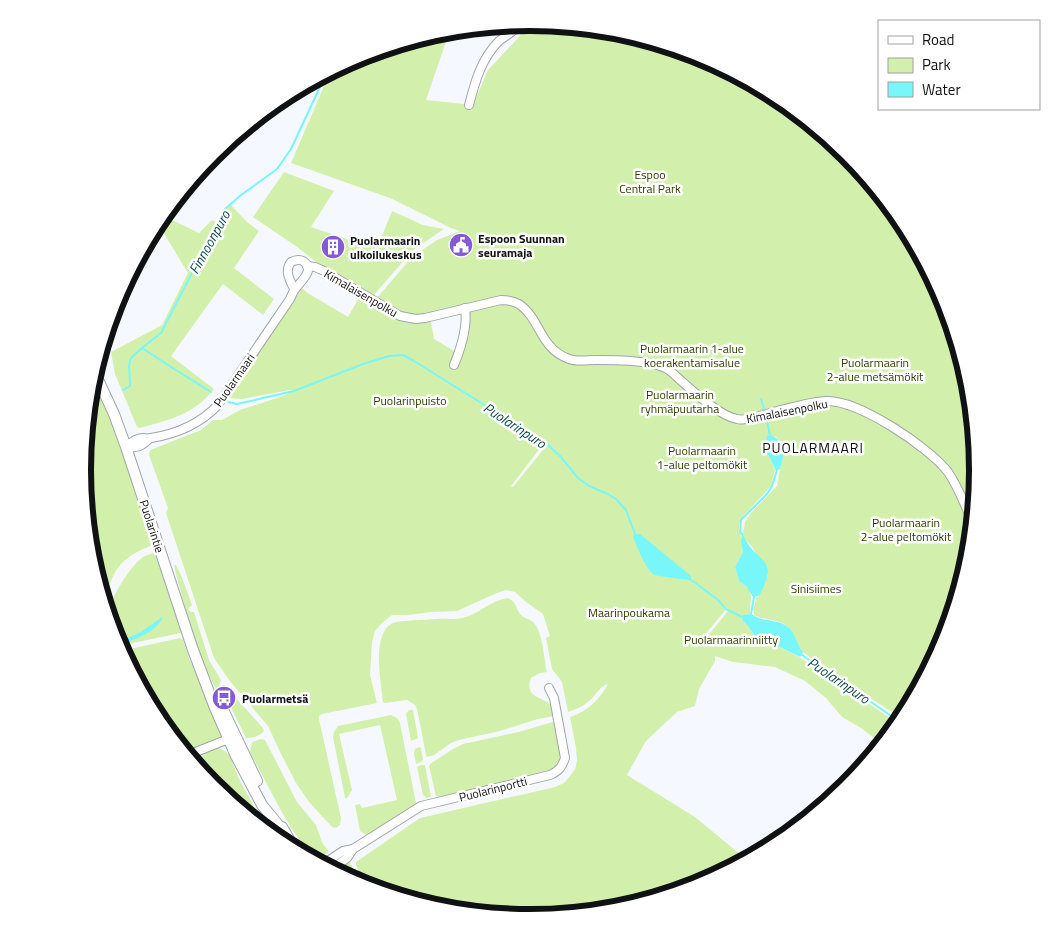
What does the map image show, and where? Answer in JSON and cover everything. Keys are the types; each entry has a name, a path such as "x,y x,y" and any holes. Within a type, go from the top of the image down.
{"main road":[{"name":"Puolarintie","path":"100,383 114,414 126,447 215,708 232,738 262,805 287,837"}],"street":[{"path":"469,105 478,73 487,56 500,40 512,32"},
{"path":"294,290 287,272 289,265 295,260 299,260 307,266"},
{"name":"Puolarmaari","path":"126,447 135,448 144,445 149,439 190,426 208,415 290,299 294,290 307,275 307,266"},
{"name":"Kimalaisenpolku","path":"307,266 324,271 400,316 416,319 500,300 510,301 518,304 530,314 544,338 556,353 575,360 615,360 651,363 665,367 724,415 740,420 826,401 847,404 877,418 920,446 943,467 957,486 967,509"},
{"path":"454,365 465,328 465,308"},
{"name":"Puolarinportti","path":"329,860 343,851 353,849 420,806 556,772 562,766 565,758 554,698 549,688"},
{"path":"195,753 232,738"},
{"name":"Puolarinportti","path":"338,865 347,858 353,849"}],"green space":[{"path":"524,31 587,35 644,46 698,65 750,90 797,122 820,140 860,181 895,226 924,276 946,329 954,357 961,385 968,442 968,499 961,556 954,584 936,639 924,665 895,714 828,671 803,652 792,632 786,626 779,622 754,615 756,598 759,596 768,576 743,534 745,522 751,513 777,486 785,450 775,436 766,453 775,470 771,486 741,519 739,525 743,552 735,567 739,581 750,591 751,596 750,614 743,615 742,620 756,638 799,657 892,719 877,740 842,717 826,698 805,681 775,667 733,662 715,656 715,661 699,689 695,706 677,712 646,741 627,775 695,817 741,856 698,876 644,895 587,906 559,909 501,909 473,906 416,895 361,875 356,862 420,818 555,787 564,783 575,769 577,761 570,717 582,712 592,704 608,684 601,688 585,704 568,712 562,682 552,669 546,638 550,636 543,614 515,592 506,590 457,611 392,615 375,631 372,642 370,675 377,703 319,716 341,818 340,825 336,828 332,827 309,802 296,783 268,726 229,680 214,658 166,513 168,508 149,455 150,450 201,430 213,420 222,420 240,410 293,391 242,399 228,398 302,288 348,317 360,296 376,299 412,257 437,240 460,231 390,198 291,163 326,82 389,55 416,46 447,40 426,100 473,105 488,70","holes":["460,306 463,316 456,352 434,339 431,322 434,314","806,402 808,408 745,421 745,413","544,443 547,445 513,487 511,486","727,608 729,610 701,644 699,642"]},
{"path":"284,172 334,191 311,227 377,248 392,211 423,225 444,229 413,250 373,296 328,271 253,217"},
{"path":"230,204 247,222 259,231 234,268 274,299 263,315 223,284 171,356 214,389 207,398 181,415 140,428 137,427 115,374 111,352 162,325 188,273 162,231 169,221 174,221 199,233 212,220 218,223 225,209"},
{"path":"98,389 115,430 152,545 131,555 121,564 107,589 99,556 92,499 92,442"},
{"path":"154,553 175,605 181,633 126,644 111,601 132,568 147,555"},
{"path":"174,565 176,565 181,575 192,605 188,610 194,612 209,660 221,680 217,690 209,677 200,655"},
{"path":"507,598 514,603 521,615 537,627 543,646 547,672 540,673 531,678 529,685 533,694 550,704 553,708 554,716 459,740 451,743 434,755 427,757 415,705 407,700 383,702 379,659 382,637 386,628 397,622 462,618"},
{"path":"180,638 183,640 190,661 200,678 223,733 219,739 193,751 165,715 129,649"},
{"path":"224,685 263,728 264,731 261,734 246,738 225,695"},
{"path":"413,710 418,738 411,741 406,714"},
{"path":"391,715 397,718 400,723 416,803 415,806 366,835 360,831 355,805 360,804 362,808 397,800 380,725 339,734 352,790 347,798 345,798 333,737 334,732 338,726"},
{"path":"553,722 556,723 561,757 557,766 553,769 439,797 436,796 429,766 453,749 463,744"},
{"path":"261,739 265,740 297,802 316,825 322,842 329,852 319,856 310,851 296,835 250,752 252,742"},
{"path":"217,747 225,751 230,756 239,779 257,812 261,811 278,830 240,801 197,756"},
{"path":"421,748 423,760 416,764 414,754 415,749"},
{"path":"425,765 431,797 427,798 423,795 417,767"},
{"path":"349,861 356,873 341,866"}],"water":[{"path":"770,435 779,441 785,450 780,469 776,471 766,453 767,436"},
{"path":"640,534 691,576 691,580 657,576 652,573 639,552 633,536"},
{"path":"742,534 753,551 767,566 768,573 759,596 753,597 746,586 739,581 735,567 743,552"},
{"path":"751,614 761,619 783,624 789,628 803,652 802,655 800,657 756,638 742,620 743,615"},
{"path":"162,617 162,620 146,634 125,642 125,639 141,632"}],"waterway":[{"name":"Finnoonpuro","path":"123,390 130,386 130,360 161,333 225,209 277,169 291,149 321,84"},
{"name":"Puolarinpuro","path":"142,348 211,392"},
{"name":"Puolarinpuro","path":"228,402 237,404 294,391 363,364 389,356 403,355 547,444 561,457 578,478 589,486 616,499 626,510 635,534"},
{"path":"761,399 765,412"},
{"path":"766,416 770,436"},
{"path":"742,534 740,532 741,520 767,494 772,486 777,470"},
{"name":"Puolarinpuro","path":"690,579 718,600 726,609 742,617"},
{"path":"751,614 754,597"},
{"name":"Puolarinpuro","path":"801,654 893,717"}],"place":[{"name":"Espoon Suunnan seuramaja","path":"461,245"},
{"name":"Puolarmaarin ulkoilukeskus","path":"333,247"},
{"name":"Puolarmetsä","path":"224,698"}],"district":[{"name":"PUOLARMAARI","path":"813,447"}],"park label":[{"name":"Espoo Central Park","path":"650,181"},
{"name":"Puolarmaarin 1-alue koerakentamisalue","path":"692,355"},
{"name":"Puolarmaarin 2-alue metsämökit","path":"875,369"},
{"name":"Puolarinpuisto","path":"410,400"},
{"name":"Puolarmaarin ryhmäpuutarha","path":"680,401"},
{"name":"Puolarmaarin 1-alue peltomökit","path":"702,457"},
{"name":"Puolarmaarin 2-alue peltomökit","path":"906,529"},
{"name":"Sinisiimes","path":"816,588"},
{"name":"Maarinpoukama","path":"629,612"},
{"name":"Puolarmaarinniitty","path":"731,639"}]}
